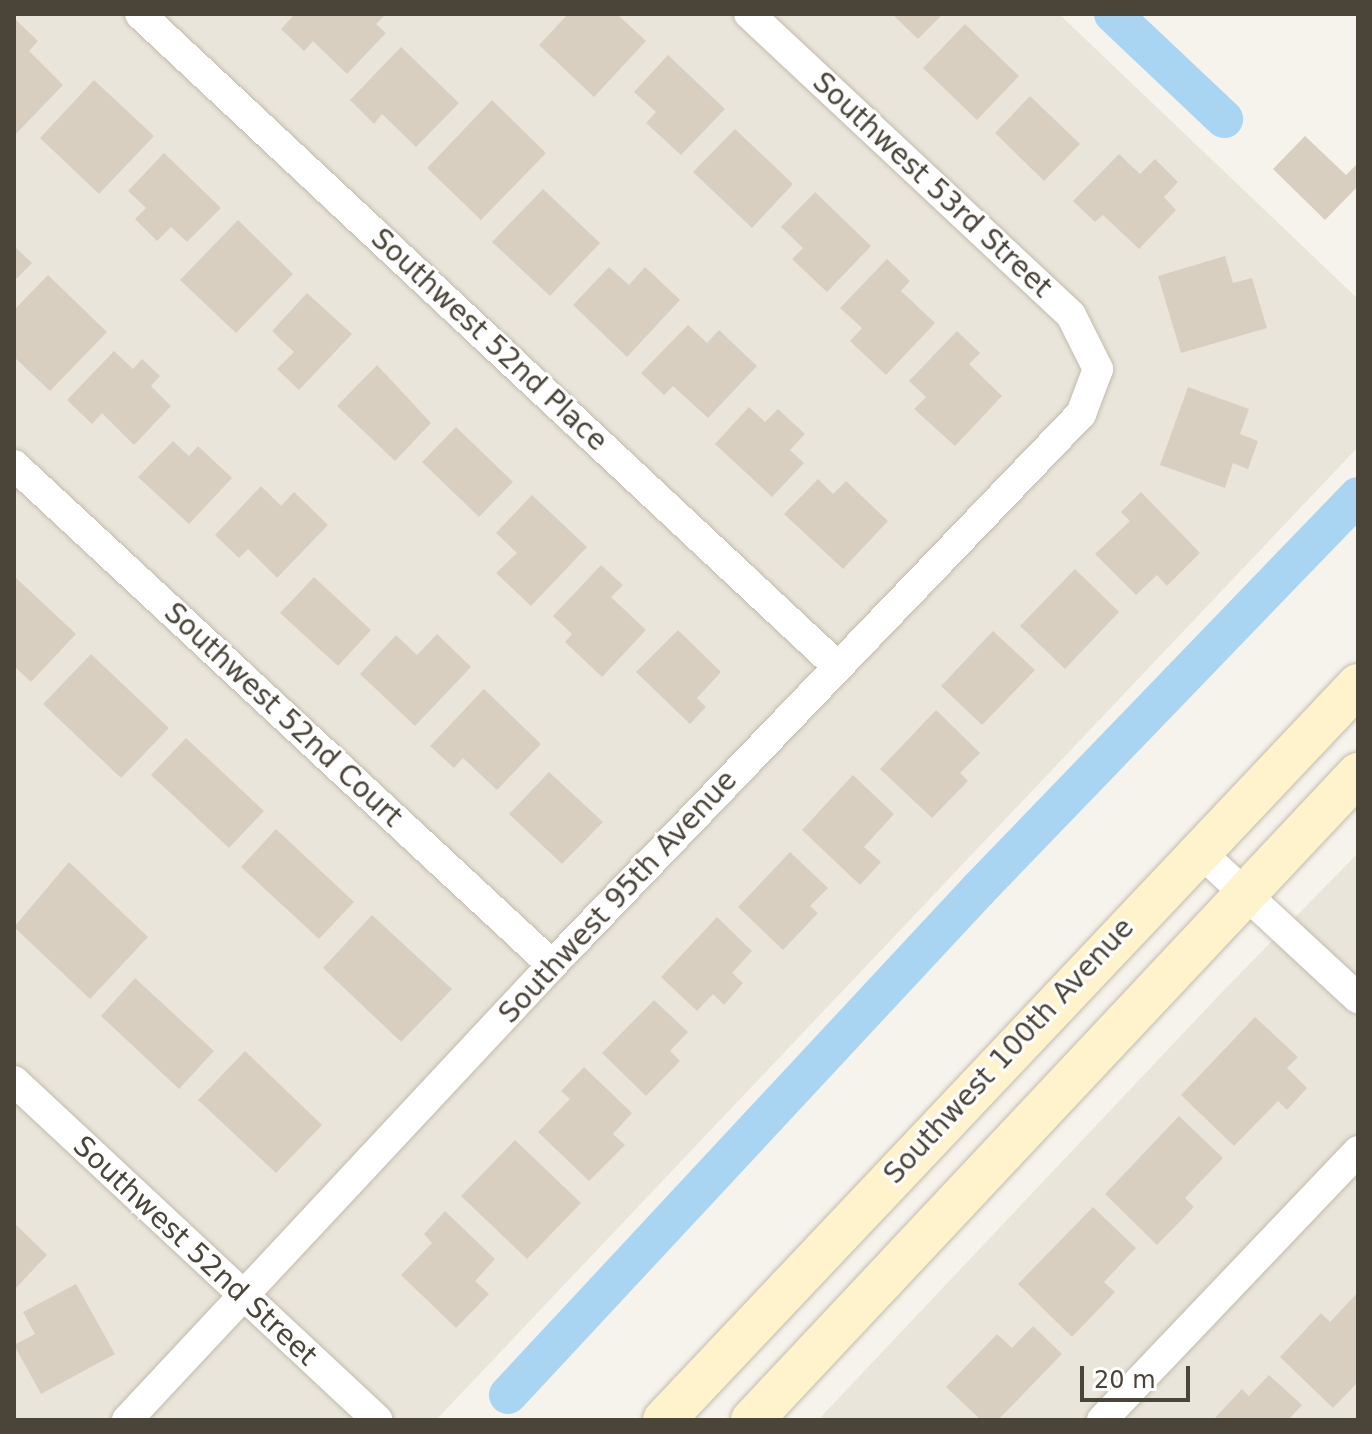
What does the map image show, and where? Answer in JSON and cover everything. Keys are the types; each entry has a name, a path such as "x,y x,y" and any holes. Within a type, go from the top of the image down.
{"main road":[{"name":"Southwest 100th Avenue","path":"664,1420 1358,685"},
{"path":"752,1420 1358,774"}],"street":[{"name":"Southwest 52nd Place","path":"140,14 837,666"},
{"name":"Southwest 53rd Street","path":"749,14 1071,315 1098,369"},
{"name":"Southwest 95th Avenue","path":"127,1420 552,965 1081,414 1098,369"},
{"name":"Southwest 52nd Court","path":"14,465 552,965"},
{"path":"1199,851 1358,998"},
{"name":"Southwest 52nd Street","path":"14,1081 377,1420"},
{"path":"1102,1420 1358,1151"}],"shaded area":[{"path":"14,14 1059,14 1358,299 1358,447 436,1420 14,1420"},
{"path":"1358,853 1358,1420 818,1420 1224,990"}],"building":[{"path":"295,14 386,14 376,24 386,33 347,74 313,41 304,51 281,29"},
{"path":"568,14 617,14 646,41 594,97 539,45"},
{"path":"892,14 943,14 918,39"},
{"path":"16,20 38,41 29,51 63,85 14,136"},
{"path":"965,24 1019,76 977,120 923,68"},
{"path":"401,47 459,103 416,147 382,114 374,124 350,100"},
{"path":"668,55 725,109 681,155 646,123 656,112 634,92"},
{"path":"94,80 154,136 99,194 40,138"},
{"path":"1030,96 1080,144 1044,181 995,133"},
{"path":"492,100 546,153 481,220 427,168"},
{"path":"735,129 793,184 752,228 693,172"},
{"path":"1305,136 1346,175 1358,163 1358,186 1325,220 1273,169"},
{"path":"164,153 221,208 187,242 171,227 157,241 135,219 146,208 128,191"},
{"path":"1119,154 1140,174 1155,159 1178,182 1164,197 1176,210 1139,249 1103,215 1095,222 1073,201"},
{"path":"543,189 600,243 550,296 492,242"},
{"path":"815,192 871,246 827,292 792,259 803,248 781,227"},
{"path":"238,220 293,274 236,333 180,280"},
{"path":"14,246 32,263 14,281"},
{"path":"1225,256 1233,283 1252,278 1267,328 1181,353 1158,276"},
{"path":"887,259 910,281 901,291 935,323 886,375 850,341 862,328 840,308"},
{"path":"609,267 629,285 645,267 680,300 627,357 573,305"},
{"path":"48,275 107,332 50,391 14,357 14,310"},
{"path":"307,293 352,334 299,390 277,369 294,352 272,331"},
{"path":"688,325 707,343 719,330 757,366 708,418 673,386 664,395 641,373"},
{"path":"957,331 980,353 969,364 1002,396 955,446 914,409 926,397 909,381"},
{"path":"114,351 133,369 142,359 160,376 151,386 171,406 134,445 102,413 92,424 67,400"},
{"path":"377,365 431,423 395,461 337,406"},
{"path":"1188,387 1249,409 1240,434 1258,441 1248,469 1233,463 1225,488 1160,465"},
{"path":"749,407 765,422 778,409 805,434 790,450 804,463 772,497 715,444"},
{"path":"456,427 513,482 479,517 422,462"},
{"path":"173,441 189,456 198,446 232,478 189,524 138,477"},
{"path":"818,479 833,494 846,481 888,521 843,569 784,514"},
{"path":"261,486 281,506 294,492 328,525 277,578 248,549 239,558 215,535"},
{"path":"1141,492 1200,553 1167,586 1157,575 1136,595 1095,554 1130,521 1121,512"},
{"path":"532,495 587,547 531,606 496,573 517,553 496,533"},
{"path":"601,565 623,585 611,597 646,630 602,677 565,642 572,634 553,616"},
{"path":"1075,569 1119,612 1065,669 1020,626"},
{"path":"14,576 76,634 31,682 14,666"},
{"path":"314,577 371,630 338,666 280,613"},
{"path":"678,630 721,672 697,698 706,707 690,724 636,672"},
{"path":"993,631 1035,670 982,725 941,686"},
{"path":"437,634 471,667 415,726 360,674 396,635 417,655"},
{"path":"91,654 169,728 121,778 43,704"},
{"path":"484,689 541,744 497,790 463,758 454,768 430,746"},
{"path":"936,710 980,753 960,773 968,781 932,818 880,769"},
{"path":"186,738 264,811 229,848 151,775"},
{"path":"549,772 603,822 562,864 509,814"},
{"path":"853,775 894,814 864,847 881,862 860,885 802,830"},
{"path":"276,829 354,902 319,939 241,867"},
{"path":"790,852 828,888 810,906 818,913 783,950 738,907"},
{"path":"69,862 148,937 90,999 14,927"},
{"path":"372,915 452,989 401,1042 323,968"},
{"path":"717,917 752,951 732,973 743,983 724,1005 713,994 697,1011 661,977"},
{"path":"135,978 214,1051 179,1089 101,1016"},
{"path":"654,1000 688,1032 670,1051 680,1061 646,1096 602,1053"},
{"path":"1255,1017 1298,1057 1287,1068 1307,1088 1287,1110 1278,1101 1234,1146 1181,1095"},
{"path":"245,1051 322,1125 276,1173 198,1100"},
{"path":"584,1067 632,1113 613,1134 625,1145 589,1181 538,1132 570,1099 561,1091"},
{"path":"1179,1116 1223,1158 1185,1198 1194,1207 1157,1245 1105,1194"},
{"path":"515,1140 581,1203 527,1259 461,1196"},
{"path":"1093,1207 1136,1248 1104,1282 1115,1292 1072,1337 1018,1284"},
{"path":"445,1211 495,1259 475,1281 489,1294 456,1328 401,1275 432,1243 424,1234"},
{"path":"14,1223 47,1255 14,1290"},
{"path":"76,1284 115,1354 41,1394 14,1345 35,1334 23,1312"},
{"path":"1358,1292 1358,1382 1333,1408 1280,1357 1321,1313 1330,1322"},
{"path":"1033,1326 1062,1354 998,1420 981,1420 946,1387 997,1334 1012,1348"},
{"path":"1269,1375 1302,1405 1288,1420 1213,1420 1242,1389 1249,1396"}],"waterway":[{"path":"1113,14 1224,119"},
{"path":"508,1395 979,889 1358,496"}]}
